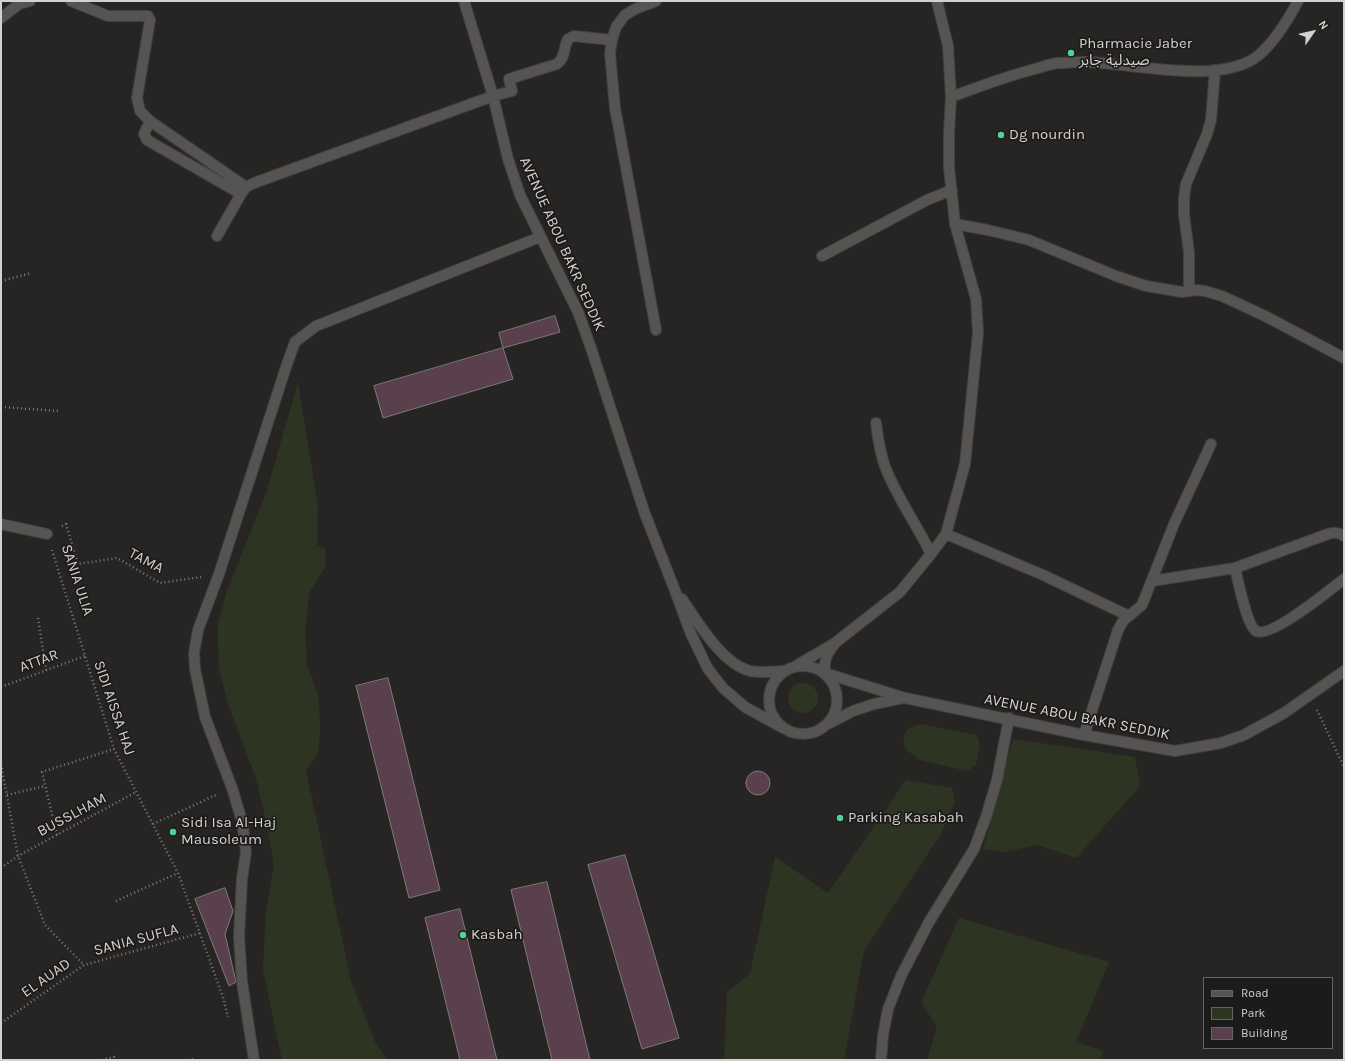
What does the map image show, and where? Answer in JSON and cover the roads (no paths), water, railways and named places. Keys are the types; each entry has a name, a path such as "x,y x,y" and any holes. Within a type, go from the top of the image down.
{"street":[{"path":"1,18 19,4 30,1"},
{"path":"71,1 108,16 146,15 150,18 137,98 140,111 150,121 244,191"},
{"name":"AVENUE ABOU BAKR SEDDIK","path":"464,1 493,96 508,159 520,195 578,312 645,514 674,588"},
{"path":"656,1 637,8 625,15 616,27 610,53 615,108 656,330"},
{"path":"674,588 708,635 724,654 737,664 749,670 763,673 784,671 794,667 835,643 900,592 946,534 965,464 978,333 976,299 955,224 949,166 951,97 948,46 936,1"},
{"path":"951,97 993,81 1056,63 1083,62 1189,71 1215,70 1240,65 1258,56 1273,40 1298,1"},
{"path":"217,236 244,191 262,180 493,96 512,91 509,79 557,64 563,58 566,42 571,37 574,36 612,40"},
{"path":"1189,291 1190,252 1184,215 1184,197 1186,184 1207,134 1211,120 1215,70"},
{"path":"150,121 144,134 147,140 244,191"},
{"path":"822,256 927,200 952,190"},
{"path":"955,224 1029,240 1116,276 1146,286 1169,291 1205,291 1222,296 1267,317 1344,358"},
{"path":"254,1060 242,982 239,936 242,880 246,852 242,821 232,788 204,717 194,669 194,653 198,630 219,574 295,342 316,326 334,318 540,237"},
{"path":"876,423 880,450 885,468 905,508 918,528 931,554"},
{"path":"1084,735 1120,625 1142,605 1174,524 1211,444"},
{"name":"SANIA ULIA","path":"1,524 47,534"},
{"path":"1152,581 1235,568 1334,532 1344,536"},
{"path":"946,534 1016,564 1129,616"},
{"path":"1235,568 1246,614 1252,627 1259,632 1272,629 1300,613 1344,579"},
{"path":"674,588 691,634 708,669 723,688 745,707 783,728 794,733 806,734 817,731 827,724 874,704 905,698"},
{"path":"825,673 824,662 828,652 835,643"},
{"path":"794,667 805,666 815,668 825,673 832,681 837,692 838,704 834,715 827,724"},
{"path":"783,728 775,719 770,709 769,699 771,688 776,678 784,671"},
{"name":"AVENUE ABOU BAKR SEDDIK","path":"825,673 905,698 1009,718 1084,735 1175,751 1221,743 1244,735 1284,713 1344,671"},
{"path":"881,1060 883,1035 888,1009 901,976 929,922 974,849 986,817 997,780 1009,718"}],"place":[{"name":"Pharmacie Jaber صيدلية جابر","path":"1071,53"},
{"name":"Dg nourdin","path":"1001,135"},
{"name":"Parking Kasabah","path":"840,818"},
{"name":"Sidi Isa Al-Haj Mausoleum","path":"173,832"},
{"name":"Kasbah","path":"463,935"}]}
